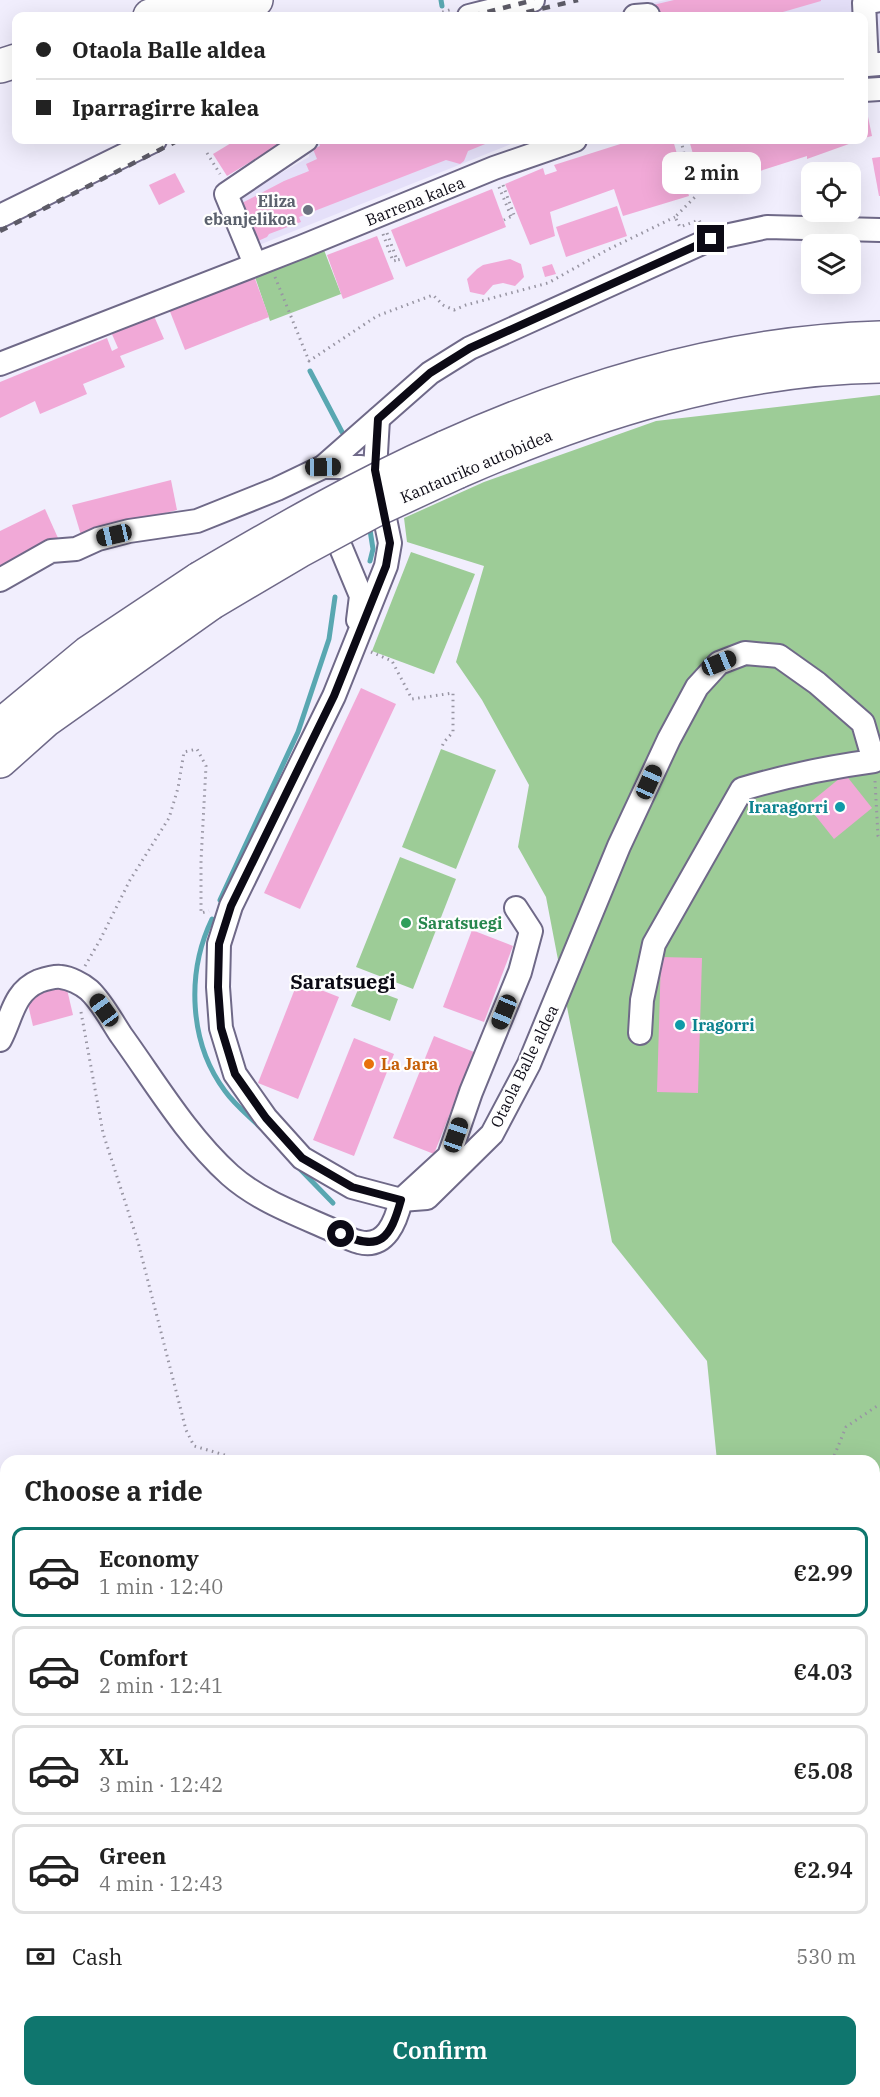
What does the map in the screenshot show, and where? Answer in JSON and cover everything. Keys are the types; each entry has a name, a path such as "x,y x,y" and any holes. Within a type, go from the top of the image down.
{"highway":[{"path":"162,12 200,0"},
{"path":"219,12 256,0"},
{"name":"Kantauriko autobidea","path":"451,460 537,408 634,377 683,364 797,344 880,338"},
{"name":"Kantauriko autobidea","path":"0,761 46,720 205,591 317,510 396,470 451,460 675,394 778,374 825,368 880,366"},
{"name":"Kantauriko autobidea","path":"0,726 88,653 205,591"}],"street":[{"path":"485,12 533,0"},
{"path":"864,12 864,3 880,0"},
{"path":"0,216 147,144"},
{"path":"263,266 226,194 300,144"},
{"name":"Barrena kalea","path":"0,364 263,266 494,168 563,144"},
{"path":"0,580 51,551 76,549 98,539 119,534 197,521 277,489 323,467 430,373 470,348 711,239 767,227 880,230"},
{"path":"378,419 375,470 390,543 386,566 325,715 231,906 219,944 218,987 221,1028 235,1074 266,1118 302,1158 352,1187 401,1200"},
{"path":"323,467 361,467 375,470"},
{"path":"341,548 362,596 354,645"},
{"name":"Otaola Balle aldea","path":"401,1200 427,1198 492,1134 529,1064 619,846 669,739 697,687 719,663 745,653 779,656 817,683 863,723 874,761"},
{"path":"640,1033 642,1000 654,944 742,789 822,768 874,761"},
{"path":"0,1040 15,1003 26,989 44,979 59,976 76,982 93,994 160,1090 207,1152 231,1176 286,1209 359,1242 372,1244 388,1234 396,1221 401,1200 448,1156 471,1092 520,972 526,951 531,931 516,908"}],"path":[{"path":"263,266 309,361 377,316 433,295 443,305 454,310 466,304 548,283 607,250 675,217 696,196 682,144"},
{"path":"207,153 230,191"},
{"path":"501,178 514,216"},
{"path":"496,179 514,216"},
{"path":"504,220 514,216"},
{"path":"675,217 680,227 699,220 702,226"},
{"path":"385,233 400,259"},
{"path":"354,645 392,661 412,699 453,693 453,732 441,749"},
{"path":"225,1455 194,1446 186,1430 138,1242 103,1134 76,982 130,880 169,818 178,788 184,752 197,749 206,766 201,913 231,906"},
{"path":"874,761 875,798 880,839"},
{"path":"834,1455 846,1427 880,1404"}],"shaded area":[{"path":"666,0 880,0 880,68 868,29 868,12 653,12 651,3"},
{"path":"311,144 511,144 254,247 235,199 309,157"}],"green space":[{"path":"324,250 341,294 270,321 255,277"},
{"path":"880,395 880,1455 716,1455 707,1361 612,1242 546,897 518,847 529,785 482,700 456,662 484,566 407,542 404,518 484,482 656,421"},
{"path":"411,552 475,574 434,674 372,651"},
{"name":"Saratsuegi","path":"441,749 496,770 456,869 402,847"},
{"name":"Saratsuegi","path":"400,857 456,879 413,989 356,967"},
{"name":"Saratsuegi","path":"360,985 398,999 390,1021 351,1006"}],"building":[{"path":"674,0 821,0 783,12 654,12 653,5"},
{"path":"868,117 872,136 868,137"},
{"path":"229,144 280,144 227,176 213,154"},
{"path":"319,144 485,144 468,151 464,161 460,164 446,160 299,217 301,222 269,234 258,241 240,204 309,171 306,164 317,159 313,149 320,146"},
{"path":"620,144 674,144 689,196 623,216 614,189 550,212 555,236 530,245 505,184 543,168 545,175 557,171 554,165"},
{"path":"690,144 849,144 807,159 807,156 703,189"},
{"path":"880,157 880,196 879,196 872,158"},
{"path":"175,173 185,192 159,205 149,185"},
{"path":"492,189 506,227 406,267 391,230"},
{"path":"617,206 627,236 566,257 556,227"},
{"path":"377,236 394,279 343,299 327,255"},
{"path":"510,259 521,264 524,277 515,286 503,283 493,285 484,295 470,292 467,279 477,269 483,265"},
{"path":"552,264 556,274 545,277 542,267"},
{"path":"254,276 269,317 185,350 169,309"},
{"path":"154,316 164,339 120,356 125,367 83,384 87,394 40,414 35,401 0,418 0,382 107,338 112,351 118,348 111,332"},
{"path":"171,480 177,510 81,535 72,505"},
{"path":"45,509 58,538 0,566 0,531"},
{"path":"361,688 396,704 300,909 264,893"},
{"name":"Iraragorri","path":"845,774 872,808 834,839 807,805"},
{"path":"472,930 513,946 484,1022 443,1007"},
{"name":"Iragorri","path":"661,957 702,958 698,1093 657,1092"},
{"path":"298,981 339,997 298,1099 258,1083"},
{"path":"66,985 73,1015 33,1026 26,996"},
{"path":"434,1036 474,1052 434,1154 393,1138"},
{"path":"354,1038 394,1054 354,1156 313,1140"}],"waterway":[{"path":"441,0 442,6"},
{"name":"Saratsuegi","path":"310,371 342,432"},
{"name":"Saratsuegi","path":"370,530 373,549 370,561"},
{"name":"Saratsuegi","path":"220,900 298,732 329,639 335,597"},
{"name":"Saratsuegi","path":"212,919 198,962 195,984 198,1030 213,1072 225,1091 261,1128"},
{"name":"Saratsuegi","path":"298,1167 333,1203"}],"railway":[{"path":"488,12 534,0"},
{"path":"528,12 578,0"},
{"path":"0,231 171,144"}],"place":[{"name":"Eliza ebanjelikoa","path":"308,210"},
{"name":"Iraragorri","path":"840,807"},
{"name":"Saratsuegi","path":"406,923"},
{"name":"Iragorri","path":"680,1025"},
{"name":"La Jara","path":"369,1064"}],"district":[{"name":"Saratsuegi","path":"343,981"}],"route":[{"path":"341,1234 359,1242 372,1244 388,1234 396,1221 401,1200 352,1187 302,1158 266,1118 235,1074 221,1028 218,987 219,944 231,906 334,696 386,566 390,543 375,470 378,419 430,373 470,348 711,239"}]}
